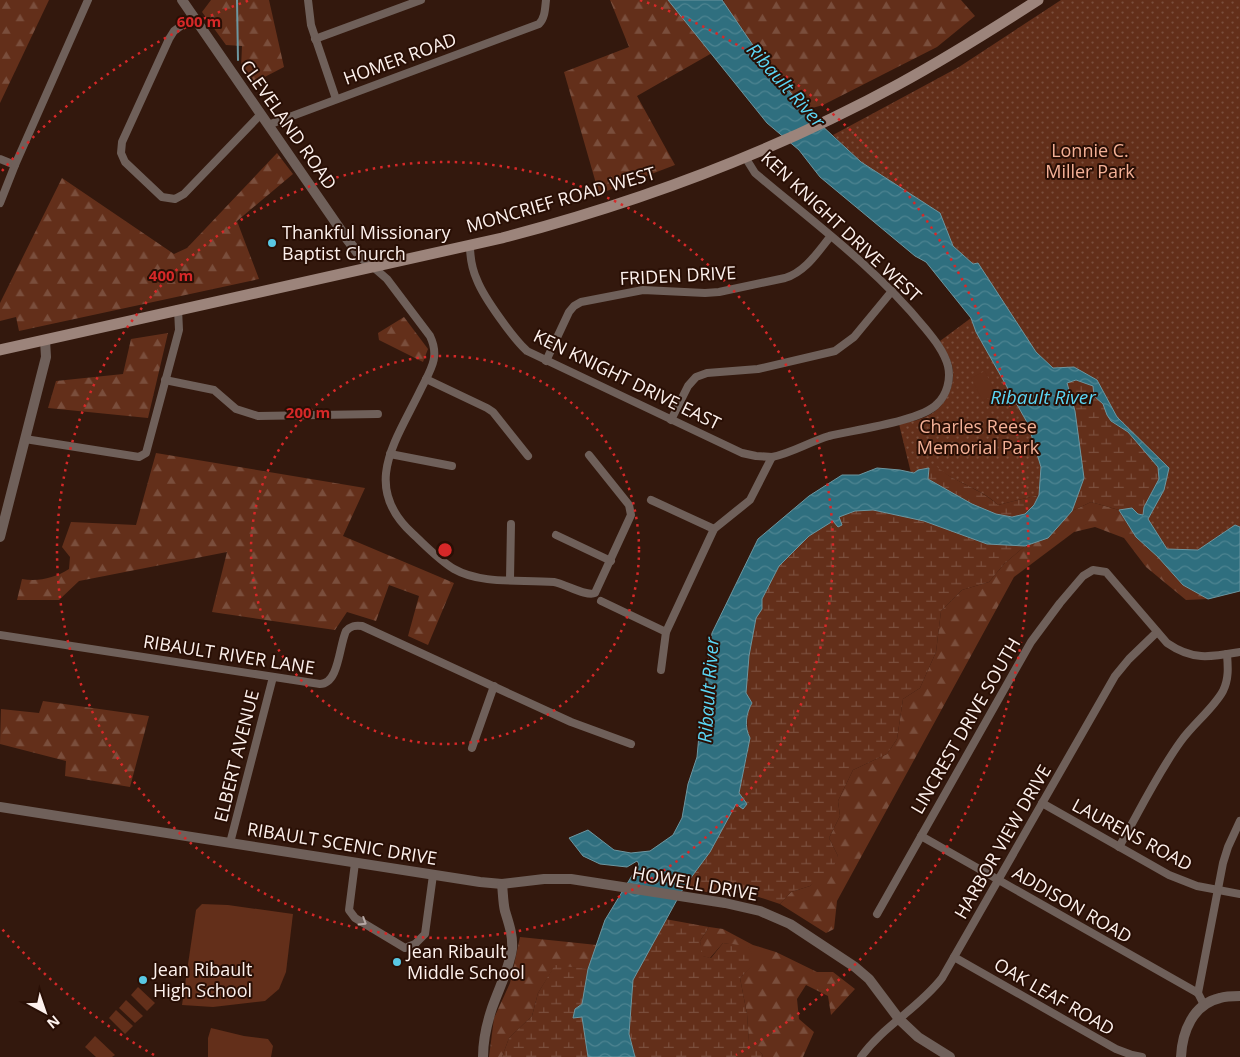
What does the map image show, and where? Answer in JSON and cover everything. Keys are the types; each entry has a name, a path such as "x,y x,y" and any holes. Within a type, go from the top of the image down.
{"main road":[{"name":"MONCRIEF ROAD WEST","path":"0,350 470,245 548,226 613,205 688,179 776,143 890,88 953,53 1038,0"}],"street":[{"path":"1,199 88,0"},
{"name":"CLEVELAND ROAD","path":"182,0 356,250 372,266"},
{"path":"308,0 309,16 315,39 336,98"},
{"path":"315,39 421,0"},
{"name":"HOMER ROAD","path":"268,125 336,98 539,24 542,21 546,0"},
{"path":"193,17 174,30 168,38 122,142 121,153 125,162 162,197 175,199 184,194 260,114"},
{"name":"KEN KNIGHT DRIVE WEST","path":"745,157 755,173 892,291 928,332 945,359 949,372 947,389 943,398"},
{"path":"0,159 15,165"},
{"name":"FRIDEN DRIVE","path":"546,361 569,312 577,304 627,292 644,290 712,293 785,278 804,268 830,237"},
{"name":"KEN KNIGHT DRIVE EAST","path":"470,245 470,258 476,279 519,344 527,351 742,453 756,456 783,455 828,437 922,415 937,405 943,398"},
{"path":"372,266 387,279 430,336 436,352 435,360 390,454 386,466 385,486 392,510 403,525 446,563 454,569 477,578 554,582 588,595 593,595 597,592 630,518 631,510 588,455"},
{"path":"671,420 688,386 696,378 707,373 752,370 834,351 854,337 892,291"},
{"path":"25,439 141,456 148,450 179,330 178,309"},
{"path":"0,537 46,357 45,340"},
{"path":"426,379 493,412 528,456"},
{"path":"165,380 214,390 236,409 258,416 378,414"},
{"path":"390,454 452,466"},
{"path":"661,670 666,632 714,529 750,500 772,456"},
{"path":"651,500 714,529"},
{"path":"510,579 511,524"},
{"path":"556,535 611,561"},
{"name":"LINCREST DRIVE SOUTH","path":"877,914 1031,642 1083,576 1093,570 1106,572 1157,632"},
{"path":"601,601 666,632"},
{"name":"RIBAULT RIVER LANE","path":"0,634 320,684 329,682 334,674 346,632 350,627 362,626 571,722 631,744"},
{"path":"1157,632 1167,643 1186,654 1207,657 1240,652"},
{"name":"HARBOR VIEW DRIVE","path":"861,1057 883,1033 932,991 942,978 1115,676 1129,659 1157,632"},
{"path":"1119,847 1182,740 1223,691 1228,668 1227,654"},
{"name":"ELBERT AVENUE","path":"230,843 273,677"},
{"path":"472,748 494,686"},
{"name":"LAURENS ROAD","path":"1042,803 1183,882 1240,894"},
{"name":"RIBAULT SCENIC DRIVE","path":"0,807 433,876 502,884"},
{"path":"1204,1005 1198,994 1217,889 1228,847 1240,821"},
{"name":"ADDISON ROAD","path":"921,836 1198,994"},
{"path":"354,863 349,910 355,918 404,948 415,944 425,934 433,876"},
{"name":"HOWELL DRIVE","path":"502,884 556,879 586,882 725,903 777,917 841,958 870,980 899,1019 926,1044 950,1057"},
{"path":"483,1057 487,1027 512,949 512,937 505,910 502,884"},
{"name":"OAK LEAF ROAD","path":"954,957 1116,1049 1132,1056 1142,1057"},
{"path":"1181,1057 1182,1042 1189,1023 1196,1012 1204,1005 1221,997 1240,996"}],"green space":[{"path":"0,0 49,0 0,103"},
{"path":"211,0 269,0 284,67 251,84 241,68 242,46 226,45 202,12"},
{"path":"610,0 668,0 712,53 637,96 675,165 599,194 564,72 629,47"},
{"path":"724,0 961,0 975,16 937,47 823,105 805,110 761,57 723,2"},
{"name":"Lonnie C. Miller Park","path":"1061,0 1240,0 1240,527 1235,525 1198,550 1167,549 1148,519 1164,490 1168,468 1117,417 1097,380 1074,367 1053,368 1036,352 978,264 973,264 953,246 940,213 861,162 833,135 959,67"},
{"path":"277,153 293,174 237,221 259,279 19,331 16,317 0,321 0,303 62,178 174,254 187,248"},
{"path":"404,317 428,349 423,362 379,340 378,333"},
{"name":"Charles Reese Memorial Park","path":"971,318 976,332 1028,424 1041,467 1039,495 998,505 984,494 943,473 936,467 911,473 899,424 926,417 941,406 946,399 952,385 953,369 940,341"},
{"path":"168,333 148,418 48,408 56,381 123,374 131,339"},
{"path":"985,371 996,394 983,401 971,378"},
{"path":"1076,380 1093,386 1094,396 1103,404 1111,421 1128,432 1158,467 1159,479 1144,507 1144,515 1138,514 1132,509 1119,510 1091,502 1072,511 1084,478 1067,383"},
{"path":"156,453 365,488 343,536 454,583 428,645 408,636 419,596 389,585 376,621 347,612 335,630 212,612 227,552 79,581 59,600 17,600 22,579 46,578 58,575 69,569 70,557 62,547 71,522 136,525"},
{"path":"936,466 998,505 1039,495 1032,509 1025,514 1014,516 989,512 948,492 928,479 929,468"},
{"path":"1091,502 1119,510 1136,537 1158,557 1183,585 1208,599 1186,600 1146,567 1124,538 1095,527 1074,532 1014,577 837,901 834,929 826,933 780,904 791,892 810,886 838,856 829,838 840,816 838,801 853,770 887,754 897,739 903,699 920,688 936,652 941,611 962,590 989,582 1004,564 1025,546 1048,538 1072,511"},
{"path":"873,510 924,521 987,544 1025,546 1004,564 989,582 962,590 941,611 936,652 920,688 903,699 897,739 887,754 853,770 838,801 840,816 829,838 838,856 833,868 810,886 791,892 780,904 753,895 723,890 715,894 684,887 710,852 736,803 748,752 747,713 752,703 746,693 749,656 756,618 762,609 762,599 779,566 809,536 833,520 842,525 839,517 855,511"},
{"path":"43,701 149,716 130,787 65,776 66,761 0,744 1,709 39,713"},
{"path":"202,904 228,905 293,914 286,972 279,989 265,1001 213,1007 182,1005 196,910"},
{"path":"665,919 709,927 700,941 703,956 711,958 723,943 748,946 756,962 740,978 747,1014 749,1042 763,1057 635,1057 629,1034 633,980"},
{"path":"709,927 723,929 753,945 776,952 817,972 833,972 855,989 831,1015 828,996 806,985 797,999 799,1019 814,1032 803,1057 763,1057 749,1043 747,1014 740,978 755,962 748,947 723,943 710,958 702,956 700,941"},
{"path":"520,937 597,945 588,969 555,966 538,993 532,1016 509,1038 502,1057 489,1057 494,1018 510,983"},
{"path":"555,965 588,969 582,1005 573,1018 582,1016 588,1057 502,1057 509,1038 532,1016 538,993"},
{"path":"138,987 155,1003 147,1011 131,995"},
{"path":"126,1000 143,1016 135,1023 119,1008"},
{"path":"116,1010 133,1026 125,1034 109,1018"},
{"path":"211,1028 244,1036 268,1039 273,1046 271,1057 208,1057 208,1038"},
{"path":"95,1036 115,1055 112,1057 96,1057 85,1047"}],"water":[{"name":"Ribault River","path":"668,0 722,0 761,57 805,110 861,162 940,213 953,246 973,264 978,263 1036,352 1053,368 1074,367 1097,380 1117,417 1169,468 1164,490 1148,519 1167,549 1198,550 1235,525 1240,527 1240,591 1208,599 1183,585 1158,557 1136,537 1119,510 1132,508 1138,514 1143,515 1144,507 1159,479 1158,467 1128,432 1111,421 1103,404 1094,396 1093,386 1076,380 1067,383 1075,411 1084,478 1072,511 1048,538 1025,546 987,544 924,521 873,510 855,511 839,517 842,525 838,527 833,521 809,536 779,566 762,599 762,609 756,618 749,656 746,693 752,703 746,720 750,738 739,793 747,804 743,809 736,804 710,852 684,887 633,980 629,1034 635,1057 588,1057 582,1017 573,1018 575,1009 582,1004 588,969 605,920 639,864 637,861 627,867 600,864 583,856 569,838 588,830 614,850 631,853 650,851 673,835 682,818 688,784 697,757 699,735 710,716 706,679 712,633 758,539 809,496 842,475 859,475 877,468 914,473 918,470 929,468 928,479 972,504 996,514 1012,517 1025,514 1034,505 1039,495 1041,467 1028,424 976,332 971,318 926,262 915,256 820,177 799,150 767,123"}],"waterway":[{"path":"237,0 238,60"}],"place":[{"name":"Thankful Missionary Baptist Church","path":"272,243"},
{"name":"Jean Ribault Middle School","path":"397,962"},
{"name":"Jean Ribault High School","path":"143,980"}]}
